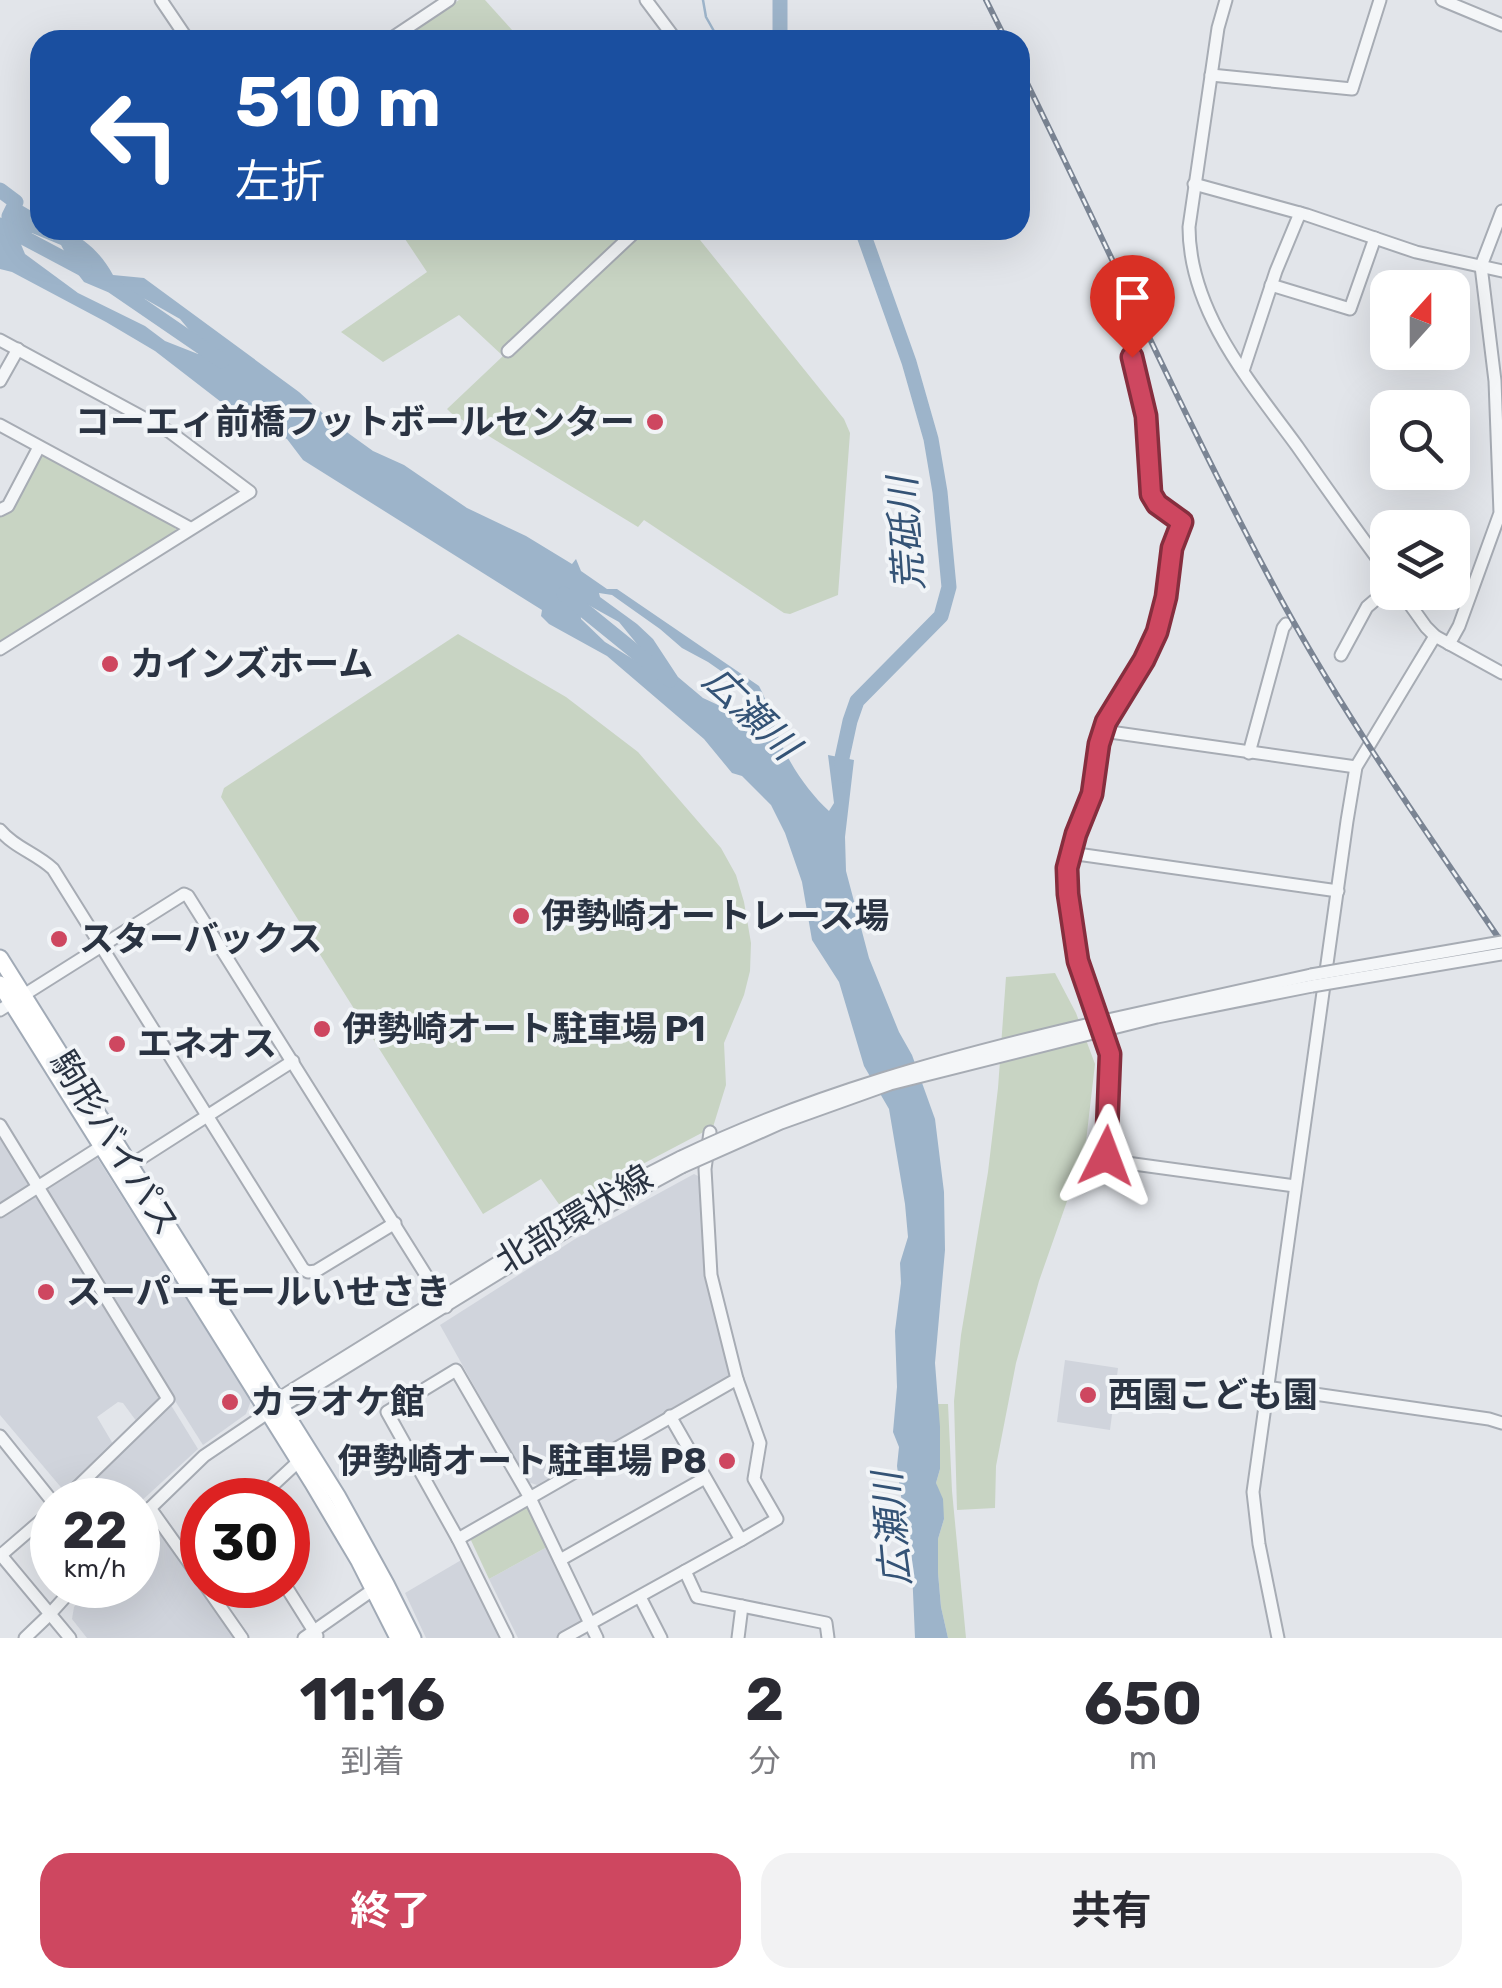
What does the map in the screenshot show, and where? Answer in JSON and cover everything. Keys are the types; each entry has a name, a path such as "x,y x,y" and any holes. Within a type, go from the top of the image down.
{"main road":[{"name":"駒形バイパス","path":"0,958 11,1002 129,1166 276,1406 299,1461 398,1638"},
{"name":"駒形バイパス","path":"0,984 102,1146 352,1520 413,1638"}],"street":[{"path":"161,0 181,30"},
{"path":"403,30 449,0"},
{"path":"646,0 668,30"},
{"path":"1226,0 1218,28 1194,184 1189,228 1194,274 1228,351 1370,548"},
{"path":"1211,75 1352,89 1380,0"},
{"path":"1442,0 1502,25"},
{"path":"1194,184 1435,257 1502,271"},
{"path":"1449,644 1500,512 1495,381 1482,259 1502,211"},
{"path":"1242,371 1300,214"},
{"path":"1271,285 1350,309 1375,238"},
{"path":"508,351 626,240"},
{"path":"0,340 170,432 250,492 0,649"},
{"path":"0,381 18,349"},
{"path":"1132,350 1147,425 1151,494 1157,504 1182,522 1172,548 1166,597 1153,644 1112,710 1103,732 1092,794 1070,853 1067,879 1072,932 1096,1027 1112,1065 1106,1156 1109,1160 1294,1186"},
{"path":"0,425 190,528"},
{"path":"0,510 8,506 40,448"},
{"path":"1341,655 1370,604"},
{"path":"1414,610 1435,636 1502,673"},
{"path":"1249,754 1286,624"},
{"path":"1278,1638 1253,1506 1254,1478 1356,767 1435,636"},
{"path":"1103,732 1356,767"},
{"path":"0,830 53,869 305,1271 316,1271 395,1223"},
{"path":"1070,853 1338,891"},
{"path":"11,1002 184,894 188,896 444,1302"},
{"path":"1311,980 1502,942"},
{"path":"1311,980 1502,954"},
{"name":"北部環状線","path":"160,1498 204,1456 276,1406 682,1162 890,1084 1096,1027 1311,980"},
{"path":"129,1166 294,1061"},
{"path":"0,1125 168,1399 87,1478"},
{"path":"564,1638 777,1519 754,1480 760,1443 737,1379 711,1275 705,1169 710,1132"},
{"path":"0,1210 102,1146"},
{"path":"507,1638 458,1538 387,1412 456,1370 529,1496 597,1638"},
{"path":"458,1538 737,1379"},
{"path":"1266,1387 1502,1423"},
{"path":"670,1416 741,1540"},
{"path":"0,1436 34,1478"},
{"path":"281,1478 299,1461"},
{"path":"560,1560 705,1478"},
{"path":"160,1522 180,1549"},
{"path":"30,1529 0,1554 70,1638"},
{"path":"685,1571 696,1598 826,1623 828,1638"},
{"path":"297,1608 312,1636 374,1589"},
{"path":"640,1597 661,1638"},
{"path":"738,1638 742,1606"},
{"path":"24,1638 56,1608"},
{"path":"221,1608 242,1638"}],"shaded area":[{"path":"0,1132 31,1182 30,1188 0,1206"},
{"path":"96,1156 251,1401 246,1414 203,1445 43,1192 43,1188"},
{"path":"694,1174 700,1177 732,1376 537,1485 528,1482 440,1325 575,1239"},
{"name":"スーパーモールいせさき","path":"35,1193 161,1394 137,1422 118,1402 97,1417 113,1444 79,1478 53,1478 0,1415 0,1215"},
{"name":"西園こども園","path":"1065,1360 1118,1368 1110,1430 1057,1422"},
{"path":"169,1402 198,1449 160,1484 160,1478 93,1478"},
{"path":"160,1526 180,1555 180,1608 216,1608 237,1638 87,1638 72,1619 74,1608 160,1608"},
{"path":"547,1547 584,1618 556,1638 518,1638 489,1579"},
{"path":"463,1559 503,1638 426,1638 405,1593"}],"green space":[{"path":"459,0 485,0 512,30 413,30"},
{"name":"コーエィ前橋フットボールセンター","path":"406,240 700,240 844,419 850,433 838,595 784,613 644,520 638,527 451,413 447,409 503,356 459,315 383,362 341,332 427,272"},
{"path":"45,456 175,527 177,533 0,641 0,514 40,457"},
{"name":"伊勢崎オートレース場","path":"458,634 566,697 638,752 721,848 736,875 744,902 751,943 750,971 724,1043 726,1085 713,1127 561,1207 541,1179 483,1214 221,797 224,788"},
{"path":"1055,973 1076,1013 1095,1064 1085,1150 1039,1281 1016,1363 996,1466 995,1508 957,1510 954,1401 988,1172 1006,977"},
{"path":"937,1404 948,1404 966,1638 948,1638 941,1607 938,1539 944,1519 936,1483 940,1469"},
{"path":"524,1505 529,1507 547,1547 489,1579 469,1536"}],"water":[{"path":"16,202 30,210 30,234 20,242 25,254 78,293 145,326 165,341 198,354 206,350 180,319 145,299 110,293 84,282 61,245 49,240 83,240 113,275 144,278 373,451 404,465 467,508 526,536 572,564 576,559 581,571 607,589 617,589 759,686 788,758 829,811 834,803 828,755 854,760 845,837 846,871 869,958 935,1119 944,1192 945,1250 935,1363 940,1427 936,1483 943,1499 938,1573 948,1638 915,1638 911,1547 897,1466 899,1447 893,1432 900,1263 908,1237 889,1109 864,1066 839,982 812,940 802,882 771,805 742,776 732,773 704,739 607,656 549,624 541,616 542,610 303,460 287,439 234,412 155,351 0,269 0,233","holes":["599,593 612,595 682,648 751,692 768,740 678,677 653,639","583,602 619,622 655,666 656,673 605,642 581,619"]}],"waterway":[{"path":"703,0 713,30"},
{"name":"荒砥川","path":"780,0 780,30"},
{"path":"0,190 16,202 9,216"},
{"name":"広瀬川","path":"0,225 85,270"},
{"name":"荒砥川","path":"843,775 842,758 857,701 941,616 949,587 931,439 909,362 866,240"},
{"name":"広瀬川","path":"114,287 222,361"},
{"name":"広瀬川","path":"564,594 670,680"}],"railway":[{"path":"986,0 1001,30"},
{"path":"1030,90 1270,579 1323,673 1502,943"}],"place":[{"name":"コーエィ前橋フットボールセンター","path":"655,422"},
{"name":"カインズホーム","path":"110,664"},
{"name":"伊勢崎オートレース場","path":"521,916"},
{"name":"スターバックス","path":"59,939"},
{"name":"伊勢崎オート駐車場 P1","path":"322,1029"},
{"name":"エネオス","path":"117,1044"},
{"name":"スーパーモールいせさき","path":"46,1292"},
{"name":"西園こども園","path":"1088,1395"},
{"name":"カラオケ館","path":"230,1402"},
{"name":"伊勢崎オート駐車場 P8","path":"727,1461"}],"route":[{"path":"1106,1156 1112,1065 1078,961 1067,868 1095,783 1106,722 1157,632 1172,548 1182,522 1157,504 1151,494 1146,416 1132,357"}]}
